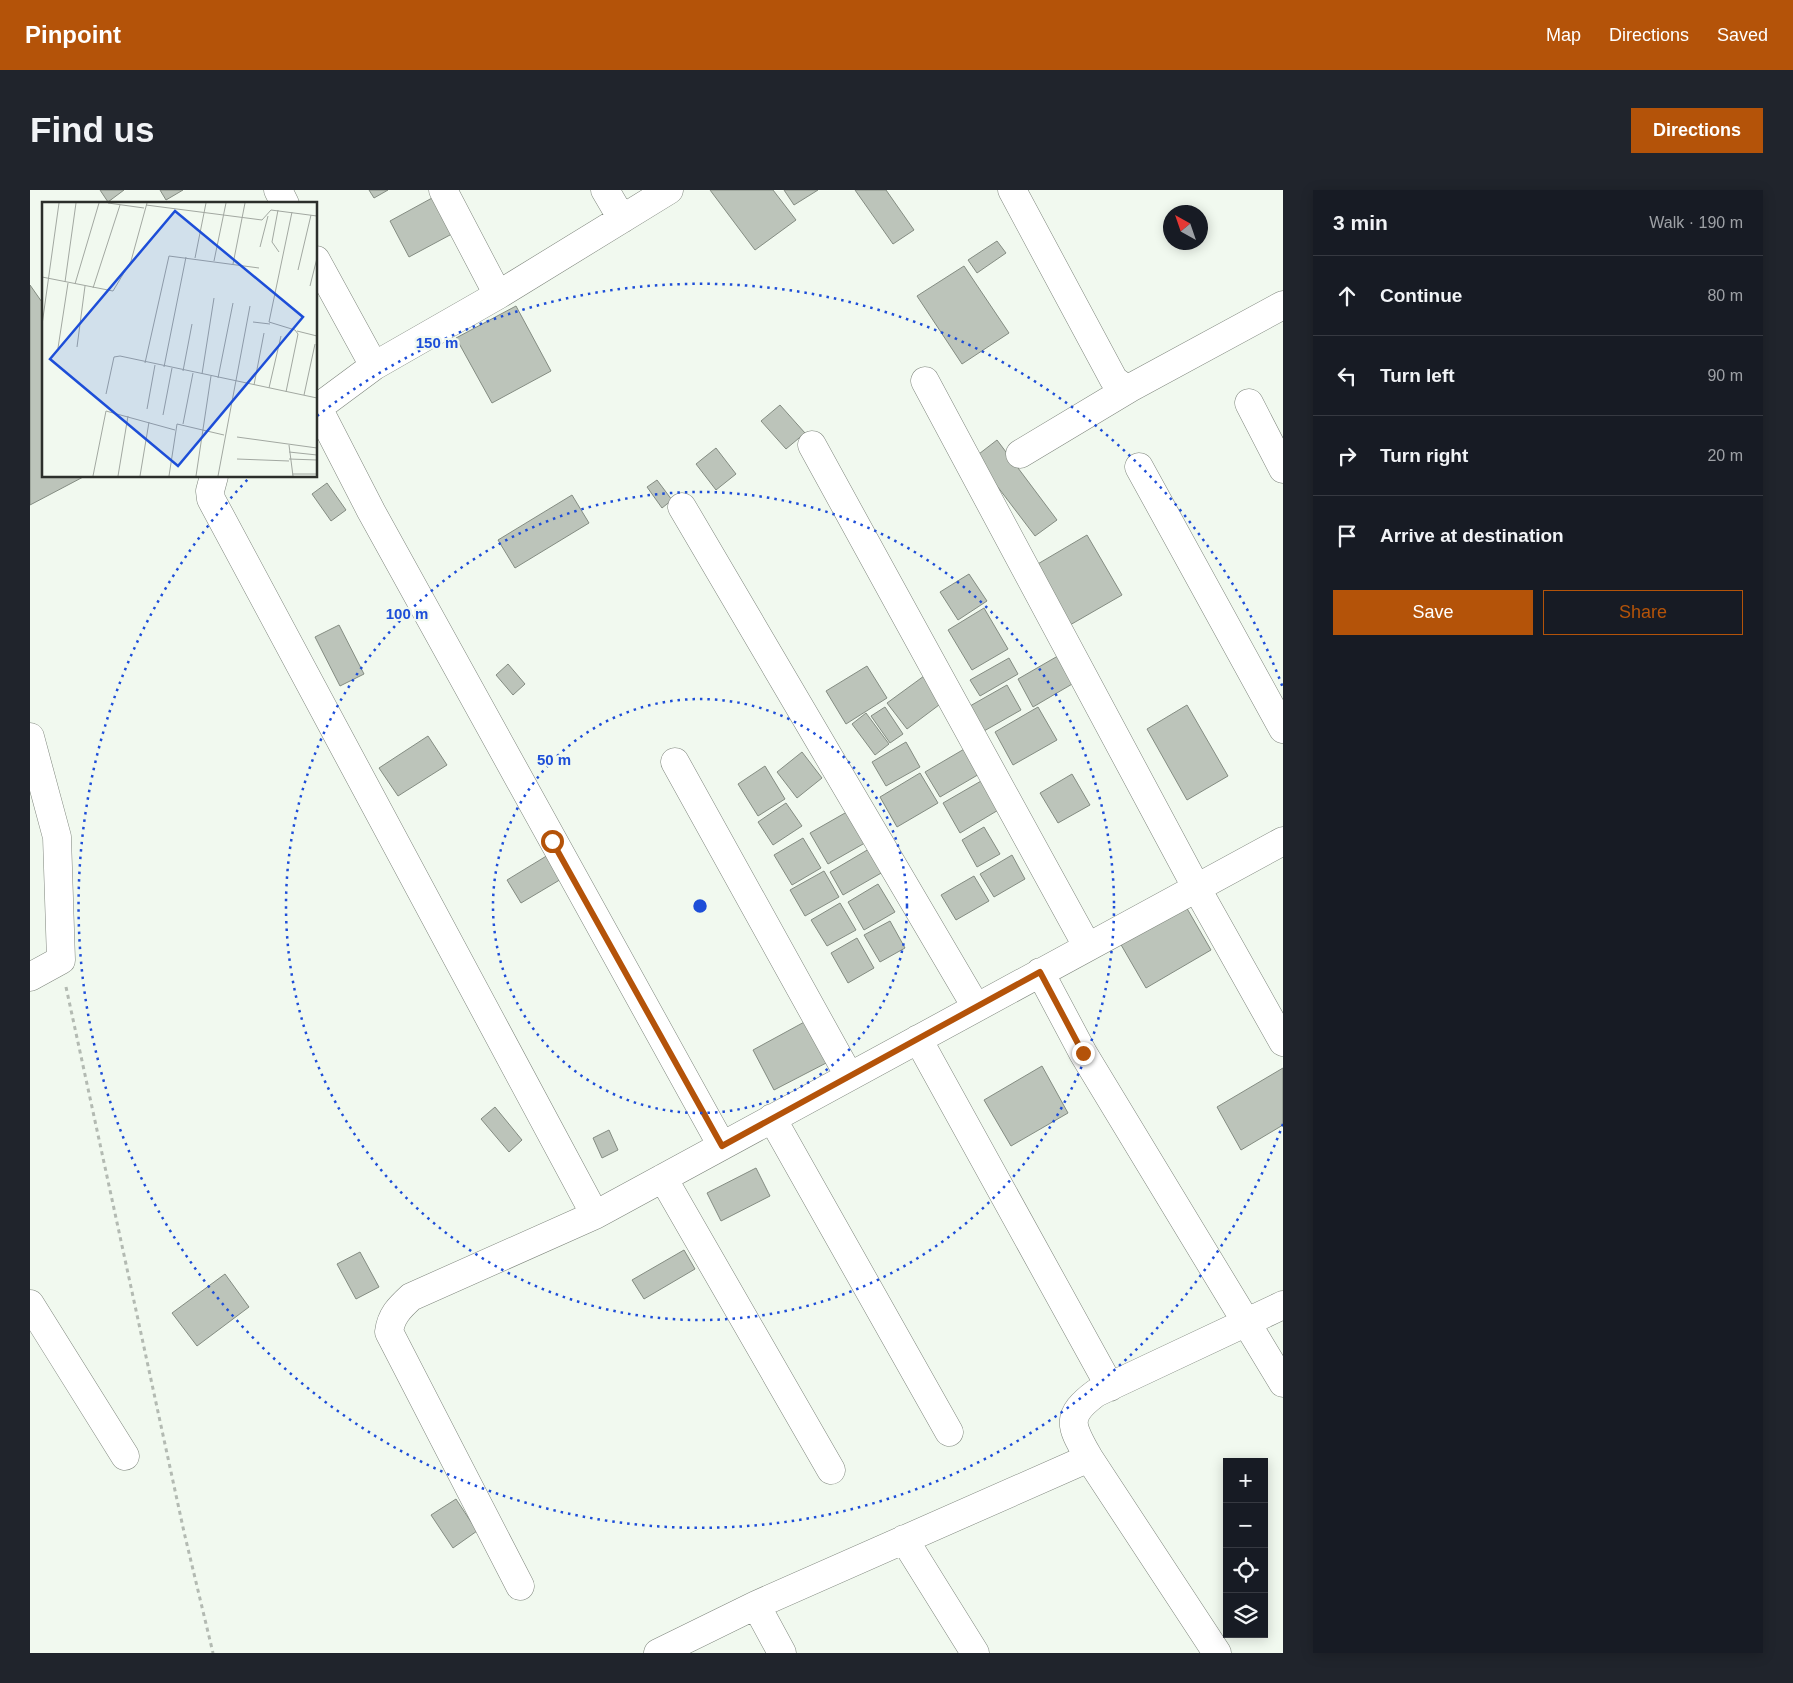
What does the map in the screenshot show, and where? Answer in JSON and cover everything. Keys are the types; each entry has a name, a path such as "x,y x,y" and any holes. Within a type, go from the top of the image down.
{"street":[{"path":"278,190 284,202"},
{"path":"444,190 498,295"},
{"path":"605,190 622,219"},
{"path":"318,408 374,366 498,295 669,190"},
{"path":"1012,190 1114,380 1124,388 1130,388"},
{"path":"318,264 374,366"},
{"path":"1020,454 1130,388 1283,305"},
{"path":"925,381 1196,888 1283,1042"},
{"path":"1249,402 1283,469"},
{"path":"318,411 371,512 722,1146"},
{"path":"812,445 1087,946"},
{"path":"1139,467 1283,729"},
{"path":"213,478 210,491 211,500 595,1215"},
{"path":"682,507 976,1007"},
{"path":"30,737 57,836 61,960 30,977"},
{"path":"674,762 849,1076"},
{"path":"520,1586 389,1332 391,1320 398,1309 411,1298 595,1215 1283,841"},
{"path":"1040,972 1083,1053 1283,1383"},
{"path":"918,1039 1110,1387"},
{"path":"772,1118 949,1432"},
{"path":"663,1178 831,1470"},
{"path":"30,1304 125,1456"},
{"path":"1217,1653 1089,1458 1074,1432 1074,1416 1080,1405 1096,1393 1283,1305"},
{"path":"658,1653 756,1605 1089,1458"},
{"path":"904,1539 975,1653"},
{"path":"756,1605 782,1653"}],"path":[{"path":"61,960 184,1532 213,1653"}],"building":[{"path":"100,190 124,190 108,202"},
{"path":"160,190 183,190 166,200"},
{"path":"369,190 388,190 374,198"},
{"path":"710,190 773,190 796,220 755,250"},
{"path":"784,190 818,190 794,205"},
{"path":"855,190 886,190 914,230 893,244"},
{"path":"443,192 463,228 409,257 390,221"},
{"path":"997,241 1006,253 977,273 968,260"},
{"path":"964,266 1009,333 962,364 917,296"},
{"path":"30,285 42,302 42,478 81,478 30,505"},
{"path":"516,306 551,371 492,403 456,338"},
{"path":"780,405 805,433 786,449 761,421"},
{"path":"997,440 1057,520 1035,536 975,457"},
{"path":"716,448 736,474 716,490 696,464"},
{"path":"657,480 672,500 662,508 647,487"},
{"path":"327,483 346,510 331,521 312,494"},
{"path":"572,495 589,523 515,568 498,540"},
{"path":"1087,535 1122,595 1070,625 1036,565"},
{"path":"969,574 987,601 958,620 940,592"},
{"path":"984,608 1008,649 972,670 948,630"},
{"path":"339,625 364,674 340,686 315,637"},
{"path":"1063,653 1079,680 1033,707 1018,679"},
{"path":"1009,658 1018,674 980,696 970,680"},
{"path":"508,664 525,684 513,695 496,675"},
{"path":"867,666 887,698 846,724 826,691"},
{"path":"924,676 943,702 907,729 887,703"},
{"path":"1007,685 1021,710 984,731 970,706"},
{"path":"1187,705 1228,776 1187,800 1147,729"},
{"path":"885,707 903,734 890,743 871,716"},
{"path":"1038,707 1057,740 1013,765 995,732"},
{"path":"866,713 889,744 875,755 852,724"},
{"path":"428,736 447,765 398,796 379,768"},
{"path":"906,742 920,767 886,786 872,762"},
{"path":"966,748 981,773 940,797 925,772"},
{"path":"802,752 822,778 797,798 777,772"},
{"path":"765,766 785,799 758,816 738,784"},
{"path":"920,773 938,803 897,827 880,797"},
{"path":"1072,774 1090,805 1058,823 1040,793"},
{"path":"988,777 1005,806 960,833 943,803"},
{"path":"786,803 802,826 773,845 758,822"},
{"path":"852,809 870,840 828,864 810,833"},
{"path":"984,827 1000,854 977,867 962,840"},
{"path":"803,838 821,868 792,885 774,855"},
{"path":"869,849 883,872 843,895 830,872"},
{"path":"553,852 568,875 521,903 507,880"},
{"path":"1012,855 1025,879 994,897 980,874"},
{"path":"824,871 839,897 805,916 790,890"},
{"path":"974,876 989,901 956,920 941,895"},
{"path":"878,884 895,912 864,930 848,902"},
{"path":"840,903 856,930 827,946 811,920"},
{"path":"1185,905 1211,950 1146,988 1120,943"},
{"path":"890,921 905,948 880,962 864,935"},
{"path":"857,938 874,968 848,983 831,953"},
{"path":"808,1020 830,1061 774,1090 753,1050"},
{"path":"1042,1066 1068,1113 1011,1146 984,1100"},
{"path":"1283,1068 1283,1125 1241,1150 1217,1107"},
{"path":"495,1107 522,1140 509,1152 481,1119"},
{"path":"609,1130 618,1150 602,1158 593,1138"},
{"path":"756,1168 770,1196 721,1221 707,1193"},
{"path":"684,1250 695,1269 644,1299 632,1280"},
{"path":"360,1252 379,1287 356,1299 337,1264"},
{"path":"225,1274 249,1307 197,1346 172,1313"},
{"path":"456,1499 477,1531 453,1548 431,1515"}],"route":[{"path":"552,841 722,1146 1040,972 1083,1053"}]}
